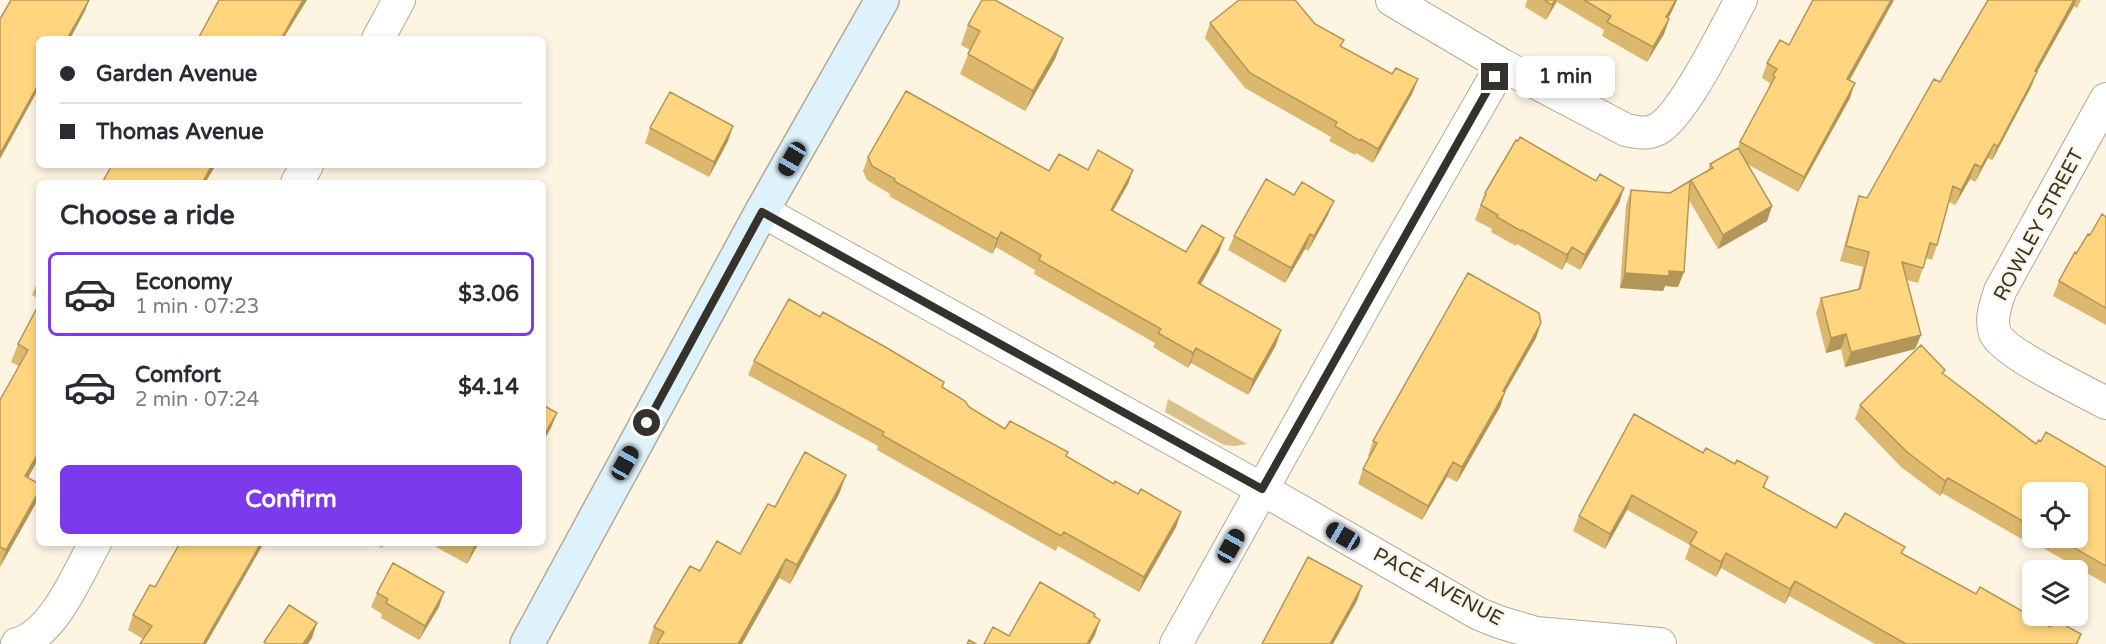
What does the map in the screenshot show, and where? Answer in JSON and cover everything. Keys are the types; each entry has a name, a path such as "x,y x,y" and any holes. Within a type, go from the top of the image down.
{"street":[{"path":"380,36 399,0"},
{"path":"527,644 762,212 882,0"},
{"path":"1392,0 1502,65 1626,130 1642,134 1658,129 1672,117 1684,101 1741,0"},
{"path":"1176,644 1502,65"},
{"name":"ROWLEY STREET","path":"2106,99 2000,291 1993,318 1995,334 2005,345 2020,356 2106,403"},
{"name":"PACE AVENUE","path":"762,212 1262,489 1479,614 1536,633 1660,644"},
{"path":"17,644 26,642 51,620 93,546"}],"shaded area":[{"path":"1168,399 1247,444 1224,445 1165,412"}],"building":[{"path":"11,0 89,0 69,36 36,36 36,88 0,154 0,19"},
{"path":"219,0 303,0 283,36 200,36"},
{"path":"982,0 995,0 1063,38 1033,91 968,54 980,31 968,25"},
{"path":"1239,0 1295,0 1315,24 1344,40 1340,46 1392,74 1396,68 1418,79 1378,149 1361,139 1360,141 1335,126 1337,122 1250,73 1210,23"},
{"path":"1544,0 1555,0 1552,5"},
{"path":"1584,0 1676,0 1666,17 1669,19 1653,47 1607,22 1611,16"},
{"path":"1813,0 1891,0 1847,79 1855,83 1804,177 1740,142 1775,77 1773,75 1777,69 1767,63 1780,40 1789,45"},
{"path":"1988,0 2074,0 1999,144 1997,146 1994,144 1981,167 1975,164 1961,190 1953,186 1937,245 1930,243 1923,268 1902,262 1921,335 1851,352 1846,334 1831,338 1821,298 1860,289 1869,252 1846,246 1859,196 1867,198 1934,79 1940,82"},
{"path":"906,91 1049,171 1059,154 1088,170 1098,150 1133,170 1111,210 1186,252 1202,225 1224,238 1198,283 1281,330 1253,380 1196,348 1193,353 1158,333 1161,329 1039,260 1041,255 1001,232 997,239 894,181 895,179 872,166 868,157"},
{"path":"670,92 733,126 714,162 650,128"},
{"path":"1520,137 1596,181 1600,174 1624,188 1585,255 1572,247 1567,255 1521,231 1481,205 1485,193 1516,140 1518,141"},
{"path":"1738,148 1772,206 1723,235 1691,180 1713,168 1710,164"},
{"path":"110,168 210,168 204,180 104,180"},
{"path":"1266,179 1294,195 1302,182 1334,201 1314,236 1310,234 1291,268 1234,236"},
{"path":"1690,181 1684,272 1669,271 1669,276 1625,273 1631,190 1670,193"},
{"path":"2102,214 2106,217 2106,308 2059,281 2075,252 2076,254 2088,234 2090,235"},
{"path":"1468,273 1539,313 1541,323 1462,467 1453,462 1428,506 1363,469 1377,443 1373,441"},
{"path":"789,299 820,317 823,312 944,382 942,387 1005,429 1010,421 1068,452 1066,456 1114,484 1115,481 1138,494 1141,489 1181,512 1144,577 1064,532 1061,536 882,435 884,432 754,361"},
{"path":"36,310 36,457 25,476 36,482 36,496 6,550 0,547 0,400 28,350 18,344"},
{"path":"1921,345 1945,370 1942,373 2036,444 2039,440 2041,441 2046,432 2106,467 2106,566 2074,548 2088,548 2088,482 2022,482 2022,521 1948,478 1945,481 1907,452 1860,405"},
{"path":"546,407 557,413 546,432"},
{"path":"1634,414 1703,453 1706,448 1735,464 1737,460 1768,477 1763,487 1836,528 1845,513 1905,547 1901,553 1976,594 1980,587 2022,611 2022,626 2067,626 2081,634 2076,644 1906,644 1795,581 1790,589 1726,553 1721,562 1690,544 1697,532 1632,495 1610,534 1579,516"},
{"path":"805,452 846,475 797,565 786,559 738,644 657,644 664,632 654,627 690,566 700,571 717,541 740,554 768,504 775,507"},
{"path":"178,546 259,546 203,644 140,644 152,626 133,615 150,585 155,587"},
{"path":"1308,557 1362,586 1330,644 1262,644"},
{"path":"393,563 444,592 425,626 386,603 388,599 377,593"},
{"path":"1040,582 1095,614 1094,616 1100,620 1087,644 984,644 993,627 1009,636"},
{"path":"289,605 317,623 303,644 267,644 264,642"}],"route":[{"path":"647,423 762,212 1262,489 1495,77"}]}
